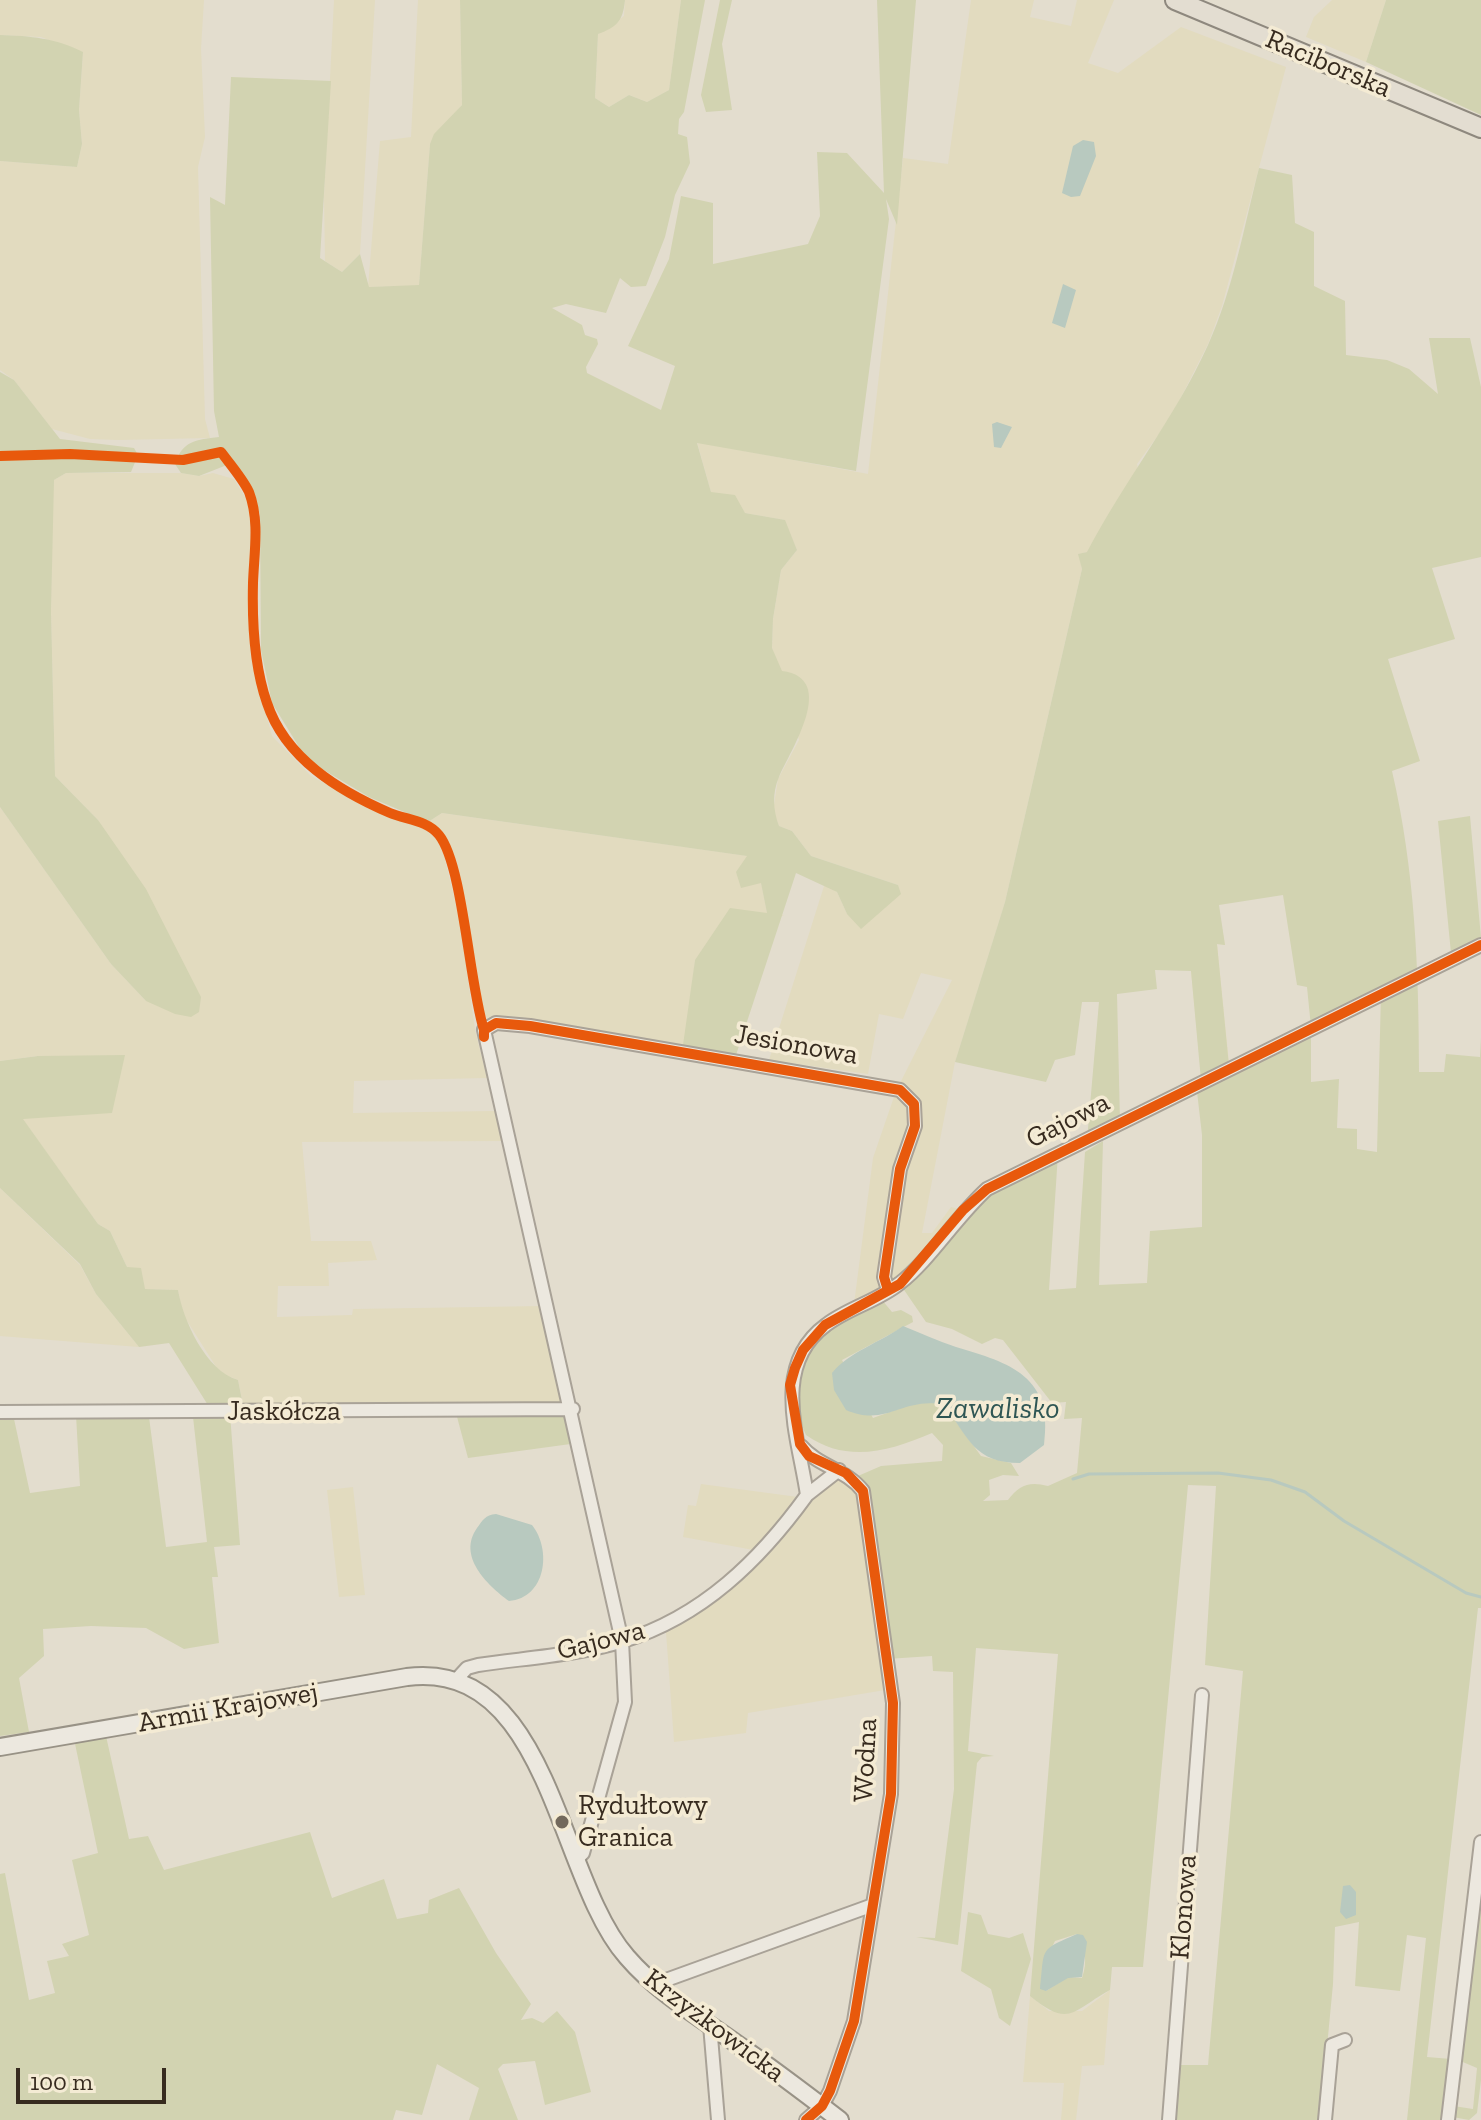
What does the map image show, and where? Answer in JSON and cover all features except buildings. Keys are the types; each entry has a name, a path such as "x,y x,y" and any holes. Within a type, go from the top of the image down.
{"main road":[{"name":"Raciborska","path":"1175,0 1481,128"}],"street":[{"name":"Gajowa","path":"456,1680 467,1668 478,1665 622,1641 664,1624 716,1594 743,1573 807,1495 790,1385 803,1350 825,1325 900,1284 963,1210 987,1189 1481,945"},
{"name":"Jesionowa","path":"576,1860 583,1853 625,1702 622,1641 484,1030 492,1024 530,1026 900,1090 910,1098 915,1113 900,1169 884,1277 888,1290"},
{"name":"Jaskółcza","path":"0,1412 571,1409"},
{"name":"Wodna","path":"800,1444 809,1456 855,1480 863,1491 893,1703 891,1794 854,2021 822,2106"},
{"path":"807,1495 839,1470"},
{"name":"Armii Krajowej","path":"0,1747 407,1677 430,1674 456,1680"},
{"name":"Krzyżkowicka","path":"456,1680 496,1705 517,1730 551,1798 576,1860 626,1956 655,1984 840,2120"},
{"name":"Klonowa","path":"1169,2120 1202,1695"},
{"path":"1448,2120 1481,1842"},
{"path":"655,1984 873,1905"},
{"path":"710,2025 718,2120"},
{"path":"1325,2120 1332,2045 1345,2040"},
{"path":"806,2120 822,2106"}],"shaded area":[{"path":"0,0 204,0 201,49 205,137 198,167 205,419 210,438 90,439 52,429 14,380 0,370 0,161 77,167 82,144 79,110 83,53 41,37 0,35"},
{"path":"334,0 375,0 360,254 342,272 325,261 324,196"},
{"path":"418,0 460,0 462,105 430,144 419,286 368,287 380,141 411,137"},
{"path":"625,0 681,0 669,90 647,102 629,95 609,107 595,98 598,34 624,16"},
{"path":"971,0 1034,0 1030,17 1071,26 1077,0 1114,0 1088,63 1118,73 1181,27 1286,67 1222,306 1208,344 1170,419 1137,464 1225,945 1217,944 1229,1063 1201,1074 1191,971 1087,552 1079,554 1082,569 1005,902 955,1062 922,1233 932,1233 951,1207 963,1210 900,1284 893,1282 854,1304 873,1158 896,1091 952,980 921,973 903,1019 879,1014 868,1074 769,1060 825,883 837,892 847,914 898,885 811,856 792,831 779,826 773,811 778,779 799,740 772,648 773,619 781,570 797,550 784,520 745,513 711,492 697,442 868,474 903,158 948,164"},
{"path":"1332,0 1386,0 1366,62 1306,37 1314,17"},
{"path":"66,473 181,473 199,476 213,473 234,479 251,507 258,684 272,736 311,776 381,813 422,827 441,843 460,922 475,1030 487,1078 354,1081 353,1113 495,1111 502,1141 302,1142 311,1241 371,1241 377,1260 328,1263 329,1286 278,1286 277,1317 352,1315 353,1309 543,1306 568,1406 244,1410 238,1380 220,1373 182,1313 178,1290 145,1289 127,1267 110,1231 98,1224 22,1119 124,1056 38,1056 0,1061 0,807 111,964 146,1001 98,820 55,776 52,492 54,480"},
{"path":"442,813 748,856 741,887 761,882 767,912 784,915 695,960 685,1049 487,1018 476,1005 452,855 441,831 428,822"},
{"path":"0,1188 80,1265 96,1294 139,1347 0,1336"},
{"path":"837,1479 850,1483 858,1499 891,1689 748,1713 746,1733 674,1742 666,1632 710,1604 752,1570 817,1492"},
{"path":"701,1484 798,1497 759,1551 683,1537 688,1505 696,1506"},
{"path":"353,1487 365,1595 339,1597 327,1490"},
{"path":"1110,1990 1104,2065 1082,2066 1076,2120 1061,2120 1064,2083 1023,2082 1030,1996 1049,2011 1082,2011"}],"green space":[{"path":"460,0 625,0 618,22 598,34 595,98 609,107 629,95 647,102 669,90 681,0 705,0 684,112 679,119 678,134 687,137 690,163 675,195 665,237 646,286 631,287 620,278 606,313 566,304 552,308 582,325 585,335 597,339 598,344 586,367 587,373 661,410 675,366 628,346 669,259 681,196 713,203 713,264 808,244 820,216 817,152 847,153 884,193 877,0 916,0 897,225 886,199 889,219 856,471 697,443 711,492 735,495 745,513 785,520 797,550 781,570 772,648 782,671 799,676 807,687 809,701 800,734 775,789 779,826 792,831 811,856 898,885 901,894 861,929 847,914 837,892 796,873 736,1055 683,1045 695,960 730,908 767,913 761,883 741,888 736,872 747,856 442,813 428,822 369,797 307,760 272,703 261,650 260,514 249,488 232,463 199,476 181,473 175,464 186,446 219,437 214,411 210,197 225,205 231,77 331,81 320,258 342,272 360,254 369,287 419,285 430,144 434,134 462,105"},
{"path":"720,0 732,0 722,44 732,110 706,112 701,95"},
{"path":"1386,0 1481,0 1481,115 1366,62"},
{"path":"0,35 43,39 83,52 79,110 82,144 77,167 0,161"},
{"path":"1259,168 1292,175 1295,223 1314,232 1314,286 1345,301 1346,355 1387,360 1409,369 1438,394 1429,338 1470,338 1481,387 1481,557 1432,568 1455,639 1388,659 1420,761 1392,771 1411,883 1419,1072 1444,1072 1446,1054 1480,1057 1481,1038 1481,1608 1478,1608 1427,2057 1451,2059 1447,2105 1473,2109 1477,2068 1458,2060 1481,1842 1481,2080 1477,2113 1469,2120 1447,2116 1446,2120 1407,2120 1426,1938 1407,1935 1400,1991 1355,1986 1359,1922 1335,1927 1333,1984 1320,2120 1168,2120 1173,2065 1208,2065 1243,1671 1205,1665 1216,1486 1188,1485 1143,1967 1112,1967 1110,1990 1071,2013 1054,2012 1030,1996 1058,1654 976,1648 968,1751 994,1756 982,1757 977,1763 958,1945 916,1937 935,1938 954,1789 953,1672 933,1671 932,1656 887,1659 872,1504 858,1476 881,1466 942,1461 943,1445 932,1433 869,1452 837,1449 806,1435 799,1409 800,1374 814,1346 838,1325 882,1300 892,1312 901,1310 912,1316 913,1322 842,1360 873,1418 923,1400 944,1405 981,1456 1011,1463 1019,1476 1003,1475 989,1480 990,1495 983,1501 1008,1500 1025,1486 1048,1486 1077,1473 1082,1418 1064,1419 1066,1402 1052,1403 1003,1340 995,1338 982,1344 952,1329 926,1322 900,1284 963,1210 1058,1154 1049,1290 1076,1288 1085,1152 1103,1141 1099,1285 1147,1283 1150,1231 1202,1227 1202,1135 1196,1083 1201,1080 1191,971 1155,970 1157,989 1117,994 1120,1122 1087,1140 1099,1002 1082,1002 1075,1055 1055,1060 1046,1082 955,1062 1005,902 1082,569 1078,554 1087,552 1180,398 1208,345 1231,280","holes":["1283,895 1297,985 1307,987 1311,1027 1229,1066 1217,944 1225,945 1219,905","1381,994 1377,1152 1357,1149 1357,1129 1337,1128 1339,1079 1311,1082 1311,1027","1077,1934 1085,1955 1084,1972 1082,1978 1068,1977 1046,1991 1043,1965 1055,1941"]},
{"path":"0,372 14,380 60,439 134,448 138,455 131,472 66,473 54,480 51,611 55,776 98,820 146,889 201,997 199,1012 191,1017 175,1014 146,1001 111,964 0,807"},
{"path":"1470,816 1481,938 1451,953 1438,821"},
{"path":"125,1055 112,1113 23,1119 98,1224 110,1231 127,1267 141,1268 145,1289 178,1290 191,1329 206,1355 226,1375 238,1380 244,1410 211,1410 169,1343 139,1347 96,1294 80,1264 0,1188 0,1061 38,1056"},
{"path":"456,1413 569,1413 578,1443 468,1458"},
{"path":"230,1414 240,1545 214,1547 218,1577 212,1577 219,1643 184,1649 146,1628 91,1626 43,1629 44,1656 19,1678 29,1732 0,1736 0,1419 14,1419 30,1493 80,1486 76,1415 149,1417 166,1547 207,1542 193,1417"},
{"path":"106,1736 129,1839 148,1836 164,1870 310,1832 332,1898 384,1879 397,1919 428,1913 429,1900 459,1888 496,1953 531,2004 521,2020 532,2018 543,2023 557,2011 575,2032 591,2092 545,2105 535,2061 503,2064 498,2069 518,2120 469,2120 479,2088 437,2064 422,2115 396,2110 393,2120 0,2120 0,1874 5,1873 29,2000 55,1993 47,1961 69,1956 62,1944 89,1935 72,1860 98,1853 74,1739"},
{"path":"968,1912 981,1915 988,1934 1009,1938 1023,1933 1031,1959 1010,2026 999,2018 991,1989 961,1971"}],"water":[{"path":"1083,140 1094,142 1096,156 1080,196 1071,197 1062,193 1073,146"},
{"path":"1063,284 1076,290 1065,328 1052,323"},
{"path":"997,422 1012,427 1001,448 994,447 992,424"},
{"name":"Zawalisko","path":"903,1326 994,1359 1024,1376 1035,1388 1042,1403 1044,1445 1020,1463 1005,1462 992,1459 974,1446 944,1405 917,1405 873,1416 846,1410 834,1390 832,1373 847,1359"},
{"path":"496,1514 532,1525 542,1547 542,1571 538,1582 521,1598 509,1601 477,1569 470,1549 477,1528 487,1517"},
{"path":"1350,1885 1356,1892 1356,1915 1346,1919 1340,1912 1343,1886"},
{"path":"1077,1934 1083,1935 1087,1942 1082,1977 1068,1978 1046,1991 1040,1989 1046,1952"}],"waterway":[{"path":"1073,1479 1089,1474 1218,1473 1271,1480 1305,1492 1344,1521 1466,1593 1481,1597"}],"cycle path":[{"path":"0,456 70,454 183,460 221,452 243,482 252,503 255,526 255,644 259,674 275,723 300,756 333,783 390,813 429,826 439,835 447,850 460,897 484,1030"},
{"path":"806,2120 822,2106 830,2091 854,2021 891,1794 893,1703 863,1491 846,1473 809,1456 800,1444 790,1385 803,1350 825,1325 900,1284 963,1210 987,1189 1481,945"},
{"path":"484,1037 484,1030 496,1023 530,1026 900,1090 914,1104 915,1126 900,1169 884,1277 888,1290"}],"place":[{"name":"Rydułtowy Granica","path":"562,1822"}]}
